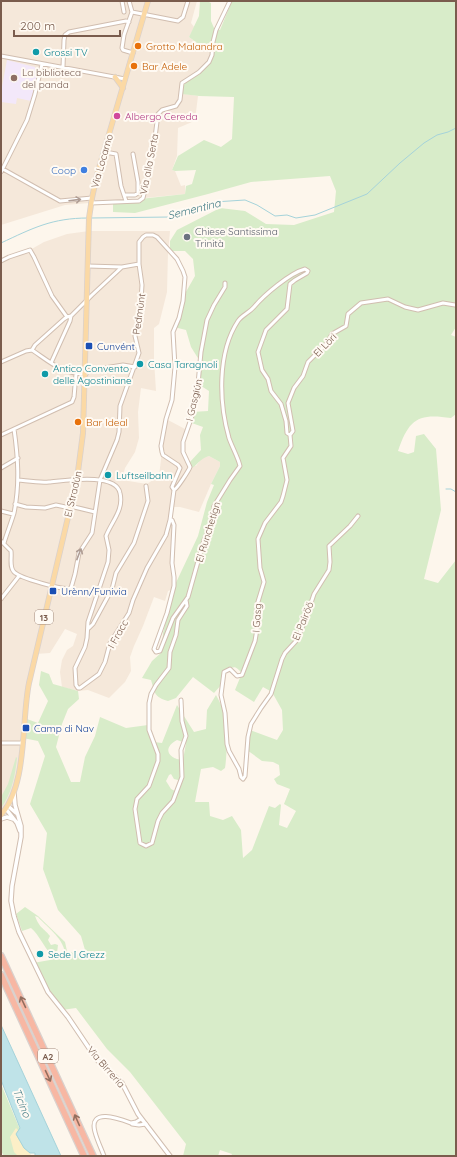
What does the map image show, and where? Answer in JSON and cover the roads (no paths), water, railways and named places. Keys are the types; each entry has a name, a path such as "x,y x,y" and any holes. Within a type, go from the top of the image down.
{"highway":[{"name":"A2","path":"1,956 93,1156"},
{"name":"A2","path":"1,975 84,1156"}],"main road":[{"name":"Via Locarno","path":"91,203 148,1"},
{"path":"115,77 123,88"},
{"name":"El Stradún","path":"14,793 18,780 21,757 27,692 77,479 82,449 86,373 89,228 91,203"},
{"name":"13","path":"1,815 14,793"}],"street":[{"path":"122,1 124,12"},
{"path":"129,1 132,12 124,35 122,49 133,53"},
{"path":"132,12 179,20 183,17 188,1"},
{"name":"Via alla Serta","path":"2,170 59,200 91,203 140,201 144,197 148,178 158,114 162,110 176,106 180,100 182,83 199,72 209,62 212,55 216,30 230,1"},
{"path":"63,67 64,40 65,35 69,32 126,21 129,22"},
{"path":"1,56 125,79"},
{"path":"2,170 27,120 42,64"},
{"name":"Via alla Serta","path":"105,152 116,154 121,186 126,201"},
{"path":"124,195 135,195 138,193 138,182 133,154"},
{"name":"Pedmúnt","path":"52,586 70,588 75,576 79,553 92,533 100,480 117,440 119,432 120,406 139,353 135,336 140,315 142,285 139,264 139,242 143,237 149,235 157,237 178,262 184,275 183,297 179,318 173,332 175,367 172,400 165,426 161,450 163,455 180,467 172,487 174,490"},
{"path":"1,261 30,250 52,296 69,316 70,321 51,363"},
{"path":"88,266 122,267 139,264"},
{"path":"32,350 40,340 69,316 122,267"},
{"name":"El Runchetígn","path":"186,600 210,525 214,506 240,466 230,440 223,412 222,389 225,352 237,323 241,318 260,300 284,281 305,269 308,271 306,274 290,284 287,309 266,330 258,352 262,370 268,379 271,391 281,404 289,434"},
{"name":"I Gasgiún","path":"174,490 178,488 181,480 190,467 183,452 183,442 192,416 207,320 214,304 225,287 225,283"},
{"name":"El Lòri","path":"289,434 293,430 288,403 294,388 303,376 308,362 327,343 332,334 346,326 347,315 350,311 361,303 388,299 405,307 418,310 443,303 455,305"},
{"path":"2,360 26,350 32,350 61,370 76,374 123,366 135,367"},
{"path":"1,435 72,402 74,398 76,374"},
{"path":"14,428 18,458 18,480 13,514 2,542 11,552 11,568 14,572 19,576 52,586"},
{"name":"I Gasg","path":"243,779 241,778 239,768 228,748 225,713 220,693 225,670 230,668 237,676 241,676 255,641 257,629 257,605 264,582 260,568 258,539 265,523 281,502 283,496 287,480 283,458 291,448 289,434"},
{"path":"1,468 18,458"},
{"name":"I Fracc","path":"18,480 49,482 77,479 100,480 108,482 120,490 121,497 118,514 106,536 109,550 108,562 88,622 89,628 85,647 75,670 76,686 79,688 99,674 105,662 110,644 129,613 147,568 166,535 170,520"},
{"path":"89,628 93,624 111,591 116,573 134,543 147,505 148,498 146,486"},
{"path":"174,490 170,520 172,520 174,525 172,565 174,583 167,613 154,649 155,652 160,651 174,618 186,600"},
{"path":"15,504 26,507 45,508 56,504 95,512"},
{"path":"1,511 13,514"},
{"name":"El Pairöö","path":"243,779 245,776 248,737 251,724 271,694 282,659 285,653 297,640 314,594 329,570 329,546 358,516"},
{"path":"1,599 19,576"},
{"path":"181,700 182,721 186,736 181,750 182,777 173,801 162,813 158,821 152,843 144,845 140,843 135,805 139,796 149,786 158,759 149,730 148,713 150,699 156,685 169,668 170,652 176,635 179,618 187,606 186,600"},
{"path":"1,743 22,743"},
{"path":"14,793 15,805 21,826 21,837"},
{"path":"7,807 15,811 19,818"},
{"path":"7,807 18,825 21,837"},
{"path":"1,819 7,817 14,819"},
{"name":"Via Birreria","path":"21,837 12,886 11,901 16,923 42,982 98,1060 122,1083 142,1119 170,1156"},
{"path":"104,1156 94,1126 95,1122 100,1118 106,1116 132,1124 146,1124"},
{"path":"131,1123 142,1119"}],"water":[{"name":"Ticino","path":"1,1025 61,1156 35,1156 35,1153 30,1153 24,1148 16,1134 20,1128 1,1080"}],"waterway":[{"name":"Sementina","path":"91,218 170,217 214,202 245,200 257,205 275,216 287,215 296,218 315,215 367,194 424,143 437,135 456,128"},
{"name":"Sementina","path":"1,243 33,228 53,222 75,218 88,218"},
{"path":"446,489 451,489 456,492"}],"place":[{"name":"Grotto Malandra","path":"138,46"},
{"name":"Grossi TV","path":"36,52"},
{"name":"Bar Adele","path":"134,66"},
{"name":"La biblioteca del panda","path":"14,78"},
{"name":"Albergo Cereda","path":"117,116"},
{"name":"Coop","path":"84,170"},
{"name":"Chiese Santissima Trinità","path":"187,237"},
{"name":"Cunvént","path":"89,346"},
{"name":"Casa Taragnoli","path":"140,364"},
{"name":"Antico Convento delle Agostiniane","path":"45,374"},
{"name":"Bar Ideal","path":"78,422"},
{"name":"Luftseilbahn","path":"108,475"},
{"name":"Urènn/Funivia","path":"53,591"},
{"name":"Camp di Nav","path":"26,728"},
{"name":"Sede I Grezz","path":"40,954"}]}
